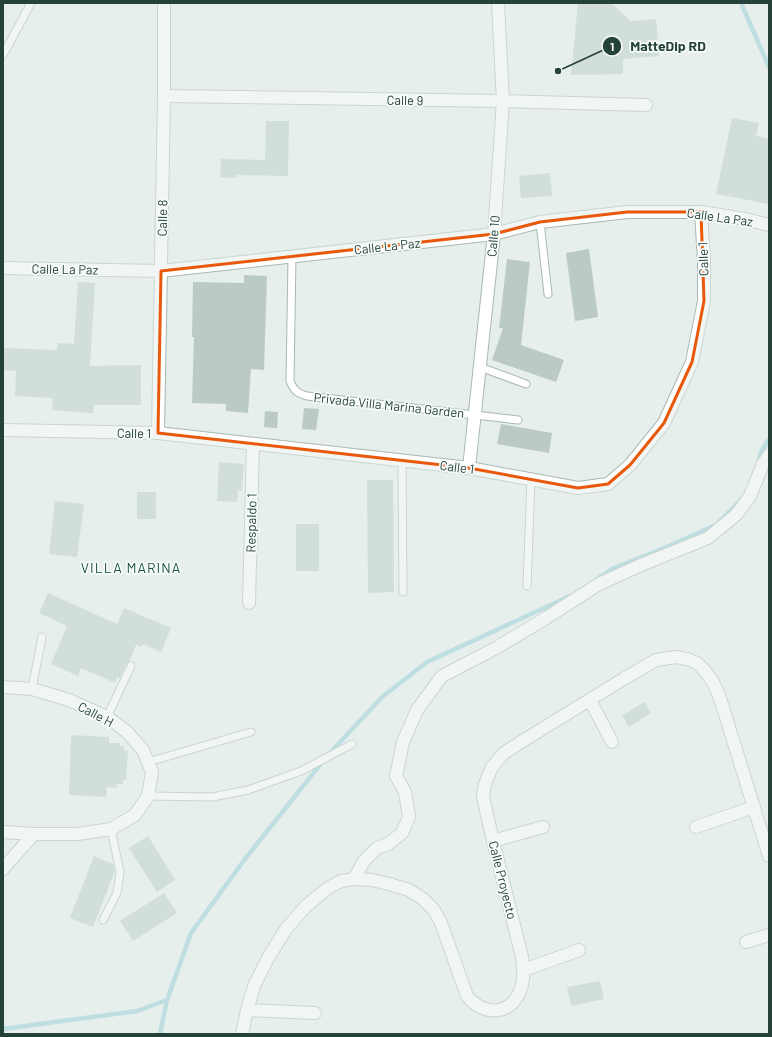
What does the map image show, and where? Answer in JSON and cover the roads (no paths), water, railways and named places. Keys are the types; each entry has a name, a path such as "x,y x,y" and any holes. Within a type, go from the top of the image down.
{"street":[{"name":"Calle 8","path":"158,433 164,96 164,3"},
{"name":"Calle 10","path":"469,468 494,234 503,101 498,3"},
{"name":"Calle 9","path":"164,96 503,101 646,105"},
{"name":"Calle La Paz","path":"3,268 161,271 494,234 540,222 627,212 701,212 745,219 769,225"},
{"name":"Calle 1","path":"3,430 158,433 469,468 578,488 608,484 630,465 664,423 692,362 704,301 704,261 701,212"},
{"name":"Respaldo 1","path":"249,603 253,444"},
{"path":"354,879 364,861 377,848 388,844 402,833 409,817 405,792 396,776 403,742 417,710 442,676 546,618 599,584 641,564 708,538 737,514 750,496 763,464 769,454"},
{"name":"Calle Proyecto","path":"242,1034 246,1010 254,986 268,958 286,929 305,907 328,888 341,881 354,879 372,880 389,884 409,890 423,899 434,910 441,923 467,996 472,1002 480,1007 490,1010 500,1010 510,1006 518,996 523,983 524,970 483,797 485,784 492,767 504,754 521,742 624,678 656,660 676,657 697,663 713,682 720,698 769,856"},
{"name":"Calle H","path":"3,687 32,689 69,700 106,717 126,732 143,750 152,772 148,796 135,816 111,829 78,834 3,832"},
{"path":"590,700 612,742"},
{"path":"696,827 754,807"},
{"path":"493,841 543,828"},
{"path":"3,869 34,834"},
{"path":"746,942 769,934"},
{"path":"524,970 579,950"},
{"path":"246,1010 315,1013"}],"lane":[{"path":"3,55 31,3"},
{"path":"540,222 548,294"},
{"name":"Privada Villa Marina Garden","path":"292,256 290,381 293,388 299,393 307,396 475,415"},
{"path":"480,367 526,384"},
{"path":"475,415 518,420"},
{"path":"402,460 402,592"},
{"path":"527,586 531,479"},
{"path":"32,689 42,637"},
{"path":"106,717 131,666"},
{"path":"148,762 251,732"},
{"path":"148,796 212,797 248,790 301,771 352,744"},
{"path":"103,920 117,893 120,872 111,829"}],"waterway":[{"path":"741,3 769,67"},
{"path":"758,464 761,452 769,439"},
{"path":"597,579 614,568 716,525 741,500"},
{"path":"329,754 382,697 427,662 570,596"},
{"path":"160,1034 167,1000 191,933 245,859 323,761"},
{"path":"3,1029 137,1011 167,1000"}],"place":[{"name":"MatteDip RD","path":"558,71"}],"district":[{"name":"VILLA MARINA","path":"131,567"}]}
